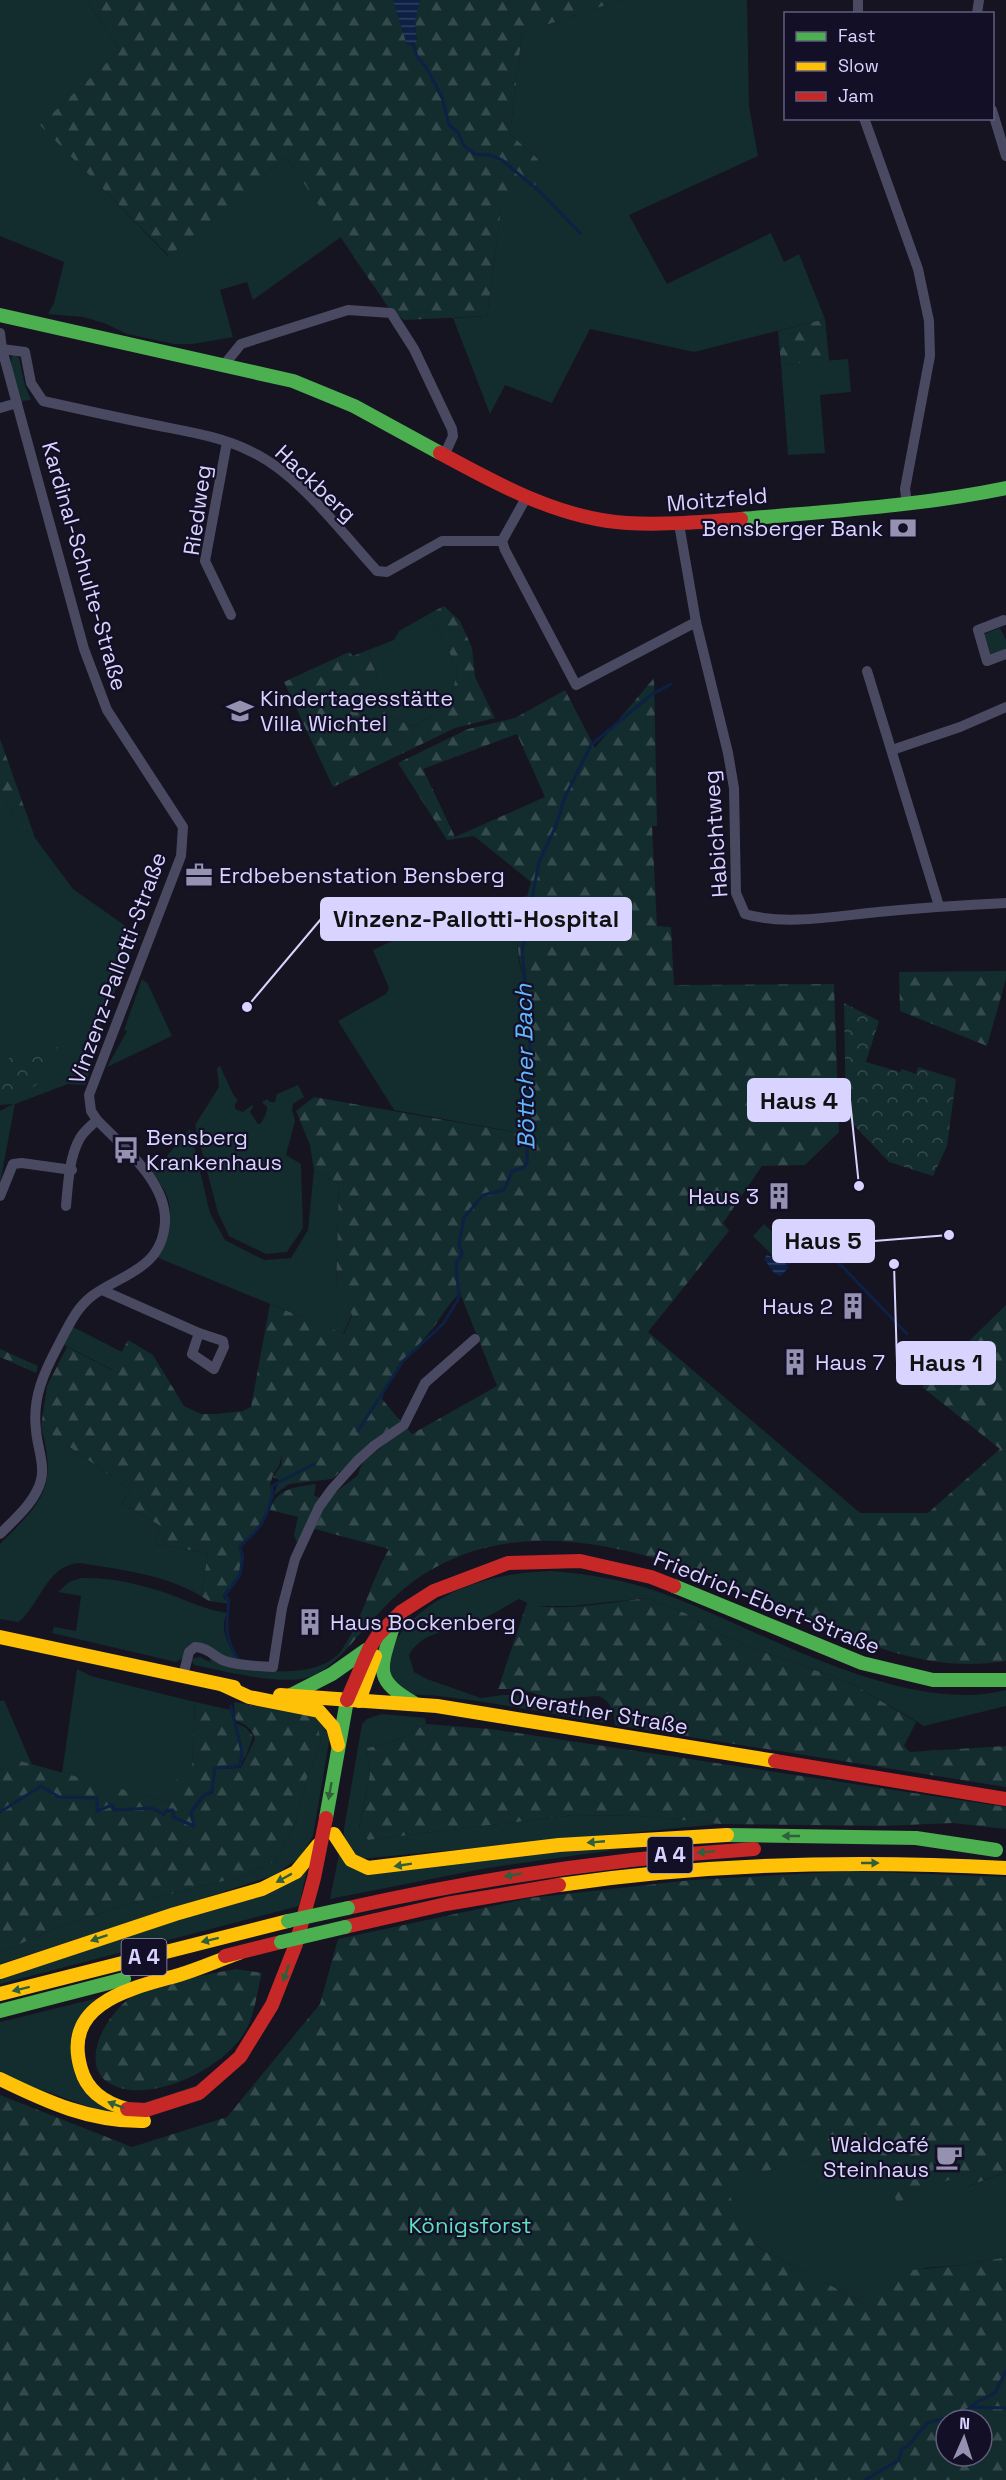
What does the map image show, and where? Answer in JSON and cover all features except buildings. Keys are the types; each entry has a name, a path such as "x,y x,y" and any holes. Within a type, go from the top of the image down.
{"main road":[{"name":"Moitzfeld","path":"1,318 224,365 304,385 393,426 444,456 526,498 597,520 650,525 679,524 907,504 968,496 1006,488"},
{"name":"Friedrich-Ebert-Straße","path":"413,1604 460,1577 502,1564 534,1560 586,1562 627,1570 682,1588 850,1659 899,1675 950,1684 1006,1680"},
{"path":"0,2079 60,2108 112,2122 134,2122 167,2117 195,2107 217,2095 249,2065 284,2008 316,1919 338,1746 353,1701 374,1659 392,1630 413,1604"},
{"path":"239,1953 181,1974 119,1992 94,2008 82,2029 78,2045 80,2066 94,2091 106,2102 125,2109 143,2110 182,2101 210,2086 240,2057 261,2028 281,1988 328,1835 353,1701 353,1680 369,1647 396,1614 413,1604"},
{"path":"392,1630 383,1659 383,1675 389,1687 416,1704"},
{"name":"Overather Straße","path":"0,1637 288,1696 416,1704 558,1725 1006,1799"},
{"path":"288,1696 332,1674 369,1647"},
{"path":"223,1684 249,1697 319,1711 333,1727 338,1746"},
{"path":"328,1835 354,1863 368,1868 559,1845 731,1835 916,1838 1001,1850"},
{"path":"0,1972 175,1914 262,1889 283,1880 307,1861 328,1835"},
{"name":"A 4","path":"0,1994 288,1921 500,1877 644,1857 733,1850 902,1846 1001,1850"},
{"name":"A 4","path":"0,2011 345,1927 498,1894 592,1880 699,1869 837,1863 901,1863 1006,1868"}],"street":[{"path":"994,114 1006,156"},
{"path":"865,120 918,269 929,321 930,356 906,489 907,504"},
{"path":"224,365 241,344 348,310 392,313 414,349 452,429 453,436 444,456"},
{"name":"Kardinal-Schulte-Straße","path":"0,333 2,349 84,649 107,710 183,827"},
{"name":"Hackberg","path":"2,349 25,352 31,383 43,401 227,442 252,452 281,471 377,571 387,573 442,541 502,540"},
{"path":"0,408 17,403"},
{"name":"Riedweg","path":"227,442 205,561 231,615"},
{"path":"526,498 502,540 505,550 576,685 696,621"},
{"name":"Habichtweg","path":"679,524 696,621 728,753 734,788 736,892 745,914 758,918 818,918 939,906"},
{"path":"1005,622 978,630 987,661 1006,654"},
{"path":"867,671 939,906 1006,903"},
{"path":"891,750 960,727 1006,707"},
{"name":"Vinzenz-Pallotti-Straße","path":"0,1534 31,1500 41,1480 41,1458 35,1415 41,1378 81,1307 92,1296 131,1275 151,1257 163,1234 165,1215 157,1185 97,1120 89,1102 91,1086 181,856 183,827"},
{"name":"Vinzenz-Pallotti-Straße","path":"66,1206 81,1136 97,1120"},
{"path":"0,1196 13,1164 22,1162 72,1170"},
{"path":"102,1290 199,1333"},
{"path":"183,1676 189,1652 195,1647 204,1648 223,1660 233,1663 273,1667 282,1608 295,1559 319,1508 332,1489 358,1460 404,1425 424,1383 475,1339"}],"green space":[{"path":"0,0 86,0 120,50 41,125 168,256 286,157 341,237 253,300 247,282 220,290 233,337 193,344 174,344 127,334 104,323 83,317 48,314 54,303 64,262 0,236"},
{"path":"86,0 393,0 407,44 417,40 415,21 420,0 621,0 522,33 510,134 538,159 535,187 502,201 487,316 404,320 388,307 286,157 169,256 40,125 120,50"},
{"path":"621,0 747,0 749,106 758,156 629,215 667,284 771,233 784,262 799,254 825,319 694,352 590,329 552,403 505,385 490,414 453,318 487,316 502,200 538,159 510,134 522,33"},
{"path":"825,319 829,361 781,364 778,331"},
{"path":"13,354 19,358 25,386 31,400 22,401 18,391 11,364"},
{"path":"848,359 851,392 820,395 825,453 788,455 781,364"},
{"path":"444,606 460,621 472,648 475,677 495,718 455,728 333,787 284,682 349,652 353,656 368,650 385,714 414,727 449,704 458,670 437,627 427,615"},
{"path":"427,615 437,627 458,670 449,704 414,727 385,714 368,650 394,640 399,631"},
{"path":"1000,628 1006,640 1006,650 991,655 984,634"},
{"path":"654,678 657,826 652,826 657,926 671,927 674,985 834,984 839,1132 805,1165 762,1166 723,1223 729,1231 648,1332 860,1513 928,1513 1000,1449 922,1387 1006,1305 1006,1661 978,1664 951,1663 900,1654 876,1647 711,1578 663,1561 614,1548 565,1541 517,1542 469,1552 424,1574 391,1601 343,1653 341,1651 355,1627 389,1549 311,1528 332,1495 358,1475 362,1463 406,1427 412,1434 497,1386 460,1293 401,1364 385,1389 382,1399 402,1423 368,1447 332,1479 289,1484 274,1495 279,1480 273,1477 281,1466 282,1454 270,1484 272,1500 267,1514 256,1532 240,1546 239,1577 223,1597 230,1604 209,1601 201,1596 208,1553 156,1544 159,1525 122,1503 131,1490 41,1427 47,1386 67,1347 112,1370 128,1340 153,1355 184,1406 201,1414 216,1414 243,1411 251,1407 270,1304 344,1334 352,1315 336,1287 339,1184 314,1170 310,1145 296,1111 314,1097 530,1135 533,1075 528,986 522,972 518,946 521,921 531,882 474,836 447,840 398,763 468,729 515,718 565,690 595,748","holes":["517,734 545,797 455,837 423,769"]},
{"path":"0,739 35,838 14,818 0,791"},
{"path":"0,791 14,818 35,838 73,889 141,937 139,940 136,939 85,1065 91,1068 85,1085 68,1084 15,1104 0,1183 0,1111 13,1104 0,1105"},
{"path":"528,896 519,931 518,951 522,973 528,986 533,1075 530,1135 394,1110 338,1021 386,994 389,988 373,950 472,903"},
{"path":"1006,971 1006,979 987,1046 900,1011 899,972"},
{"path":"142,979 148,984 172,1036 107,1067 127,1031 124,1030"},
{"path":"844,1003 879,1021 866,1062 916,1074 918,1067 956,1079 947,1146 933,1176 889,1162 846,1117"},
{"path":"58,1047 39,1083 30,1089 0,1093 0,1066 9,1058"},
{"path":"220,1066 238,1100 235,1109 243,1112 252,1105 250,1112 258,1124 261,1123 267,1107 262,1102 267,1099 275,1102 277,1094 298,1085 304,1097 293,1104 295,1121 286,1155 301,1164 303,1228 287,1252 266,1254 229,1236 218,1213 195,1125 219,1087 217,1068"},
{"path":"190,1129 210,1213 225,1240 264,1260 291,1258 308,1230 314,1170 339,1184 336,1287 352,1314 343,1334 156,1257 166,1234 170,1214 166,1194 152,1173"},
{"path":"764,1224 785,1244 773,1256 753,1236"},
{"path":"73,1327 122,1352 113,1370 64,1345"},
{"path":"0,1349 38,1366 36,1373 0,1357"},
{"path":"41,1427 131,1490 122,1503 159,1525 156,1544 208,1553 201,1596 157,1578 80,1563 69,1565 53,1576 29,1611 18,1622 0,1619 0,1544 36,1505 47,1480 48,1465"},
{"path":"316,1484 314,1496 321,1498 299,1548 294,1535 298,1517 270,1510 282,1493"},
{"path":"552,1571 606,1578 659,1592 784,1646 876,1680 921,1691 965,1695 1006,1690 1006,1706 924,1726 851,1683 744,1645 714,1631 685,1613 647,1598 572,1606 534,1606 519,1599 474,1623 430,1636 415,1647 409,1655 414,1672 427,1679 481,1698 517,1695 556,1707 596,1707 604,1714 605,1723 480,1701 407,1693 398,1690 392,1684 387,1670 388,1657 399,1636 415,1618 434,1603 479,1582 528,1572"},
{"path":"81,1578 137,1584 204,1608 227,1613 225,1632 228,1644 238,1660 229,1659 205,1645 176,1662 52,1633 54,1627 76,1631 81,1596 58,1592 69,1582"},
{"path":"647,1598 685,1613 714,1631 744,1645 851,1683 916,1722 904,1746 910,1752 1006,1746 1006,1787 615,1725 609,1704 598,1696 555,1699 518,1689 498,1689 527,1603 538,1606 568,1607"},
{"path":"341,1651 343,1653 323,1670 309,1677 284,1680 236,1674 194,1665 191,1659 200,1657 210,1662 211,1656 258,1669 297,1671 322,1665"},
{"path":"77,1669 91,1676 195,1702 192,1766 175,1783 172,1803 62,1773"},
{"path":"4,1700 32,1765 13,1759 0,1771 0,1701"},
{"path":"195,1702 231,1710 242,1751 239,1766 214,1768 212,1792 203,1796 190,1813 193,1825 175,1817 174,1810 166,1810 164,1814 152,1808 115,1810 112,1804 97,1811 97,1797 59,1797 41,1786 0,1811 0,1771 13,1759 172,1803 172,1784 192,1766"},
{"path":"234,1702 316,1717 321,1742 308,1774 294,1828 275,1861 244,1876 141,1901 88,1917 51,1930 0,1953 0,1813 42,1787 59,1798 96,1799 96,1812 111,1806 114,1811 152,1809 164,1816 167,1812 173,1812 174,1818 194,1827 192,1813 205,1796 213,1793 215,1769 241,1768 255,1739 250,1729 235,1720"},
{"path":"381,1714 425,1718 426,1724 395,1741 367,1748 370,1774 359,1828 368,1840 575,1815 641,1816 720,1824 360,1859 344,1840 344,1829 362,1724 367,1719"},
{"path":"316,1717 330,1736 313,1836 300,1857 275,1875 0,1964 0,1953 51,1930 141,1901 244,1876 275,1861 294,1828 308,1774 321,1742"},
{"path":"236,1723 246,1728 253,1736 242,1761 243,1751"},
{"path":"426,1724 491,1729 1006,1807 1006,1829 953,1823 882,1826 720,1824 641,1816 575,1815 368,1840 359,1829 370,1774 367,1748 395,1741"},
{"path":"621,1849 487,1868 330,1899 339,1854 347,1862"},
{"path":"308,1865 299,1906 0,1984 0,1976"},
{"name":"Königsforst","path":"852,1871 1006,1877 1006,2172 966,2187 962,2174 897,2203 876,2141 723,2183 755,2246 864,2303 913,2270 965,2265 1006,2257 1006,2480 0,2480 0,2095 132,2147 227,2117 320,2004 338,1939 530,1898 692,1880"},
{"path":"235,1969 262,1973 249,2024 237,2043 225,2055 193,2076 158,2088 125,2089 109,2083 99,2073 96,2061 97,2047 102,2033 119,2007 130,1998 165,1984"},
{"path":"102,1997 74,2055 119,2111 238,2072 120,2118 0,2075 0,2022"},
{"path":"876,2141 962,2174 967,2187 1006,2172 1006,2257 965,2265 925,2268 864,2303 755,2246 722,2183"}],"water":[{"path":"393,0 420,0 415,21 417,40 414,46 407,45"},
{"path":"767,1255 787,1264 788,1268 781,1276 775,1274 764,1259"}],"waterway":[{"path":"414,46 417,57 426,67 442,97 449,125 458,132 464,146 475,154 490,155 502,160 540,192 580,233"},
{"name":"Böttcher Bach","path":"358,1431 403,1361 443,1324 459,1298 456,1264 462,1254 459,1244 464,1218 483,1195 504,1190 512,1171 523,1168 527,1163 530,1035 522,951 539,862 555,828 565,797 591,745 651,695 671,684"},
{"path":"787,1264 803,1247 816,1239 907,1334"},
{"name":"Böttcher Bach","path":"239,1660 228,1639 229,1601 225,1595 240,1575 243,1556 240,1548 264,1519 272,1498 272,1486 314,1464"},
{"name":"Böttcher Bach","path":"0,1812 41,1786 59,1797 97,1798 97,1811 112,1805 115,1810 152,1808 163,1814 167,1810 173,1810 173,1817 194,1826 191,1812 203,1796 212,1791 215,1768 240,1766 242,1752 231,1706"},
{"path":"865,2480 899,2460 902,2449 908,2446 927,2423 962,2414 977,2402 995,2393 1006,2371"},
{"path":"972,2407 1006,2408"}],"traffic: fast":[{"path":"0,315 293,381 354,406 440,453"},
{"path":"741,519 907,504 1006,488"},
{"path":"674,1586 862,1663 933,1680 1006,1680"},
{"path":"392,1630 384,1655 386,1681 414,1703"},
{"path":"291,1695 332,1674 366,1650"},
{"path":"326,1818 347,1700"},
{"path":"727,1835 916,1838 996,1850"},
{"path":"288,1921 348,1908"},
{"path":"281,1942 345,1927"},
{"path":"0,2011 124,1979"}],"traffic: slow":[{"path":"0,1637 234,1687"},
{"path":"359,1701 375,1656"},
{"path":"223,1685 249,1697 319,1711 333,1727 338,1745"},
{"path":"280,1695 437,1706 775,1761"},
{"path":"334,1834 351,1860 368,1868 559,1845 727,1835"},
{"path":"0,1972 175,1914 262,1889 296,1872 318,1845"},
{"path":"559,1885 670,1872 782,1865 894,1864 1006,1868"},
{"path":"0,1994 288,1921"},
{"path":"127,2109 104,2100 92,2090 84,2077 78,2046 81,2028 91,2013 105,2002 123,1993 239,1953"},
{"path":"0,2079 70,2109 106,2118 144,2121"}],"traffic: jam":[{"path":"440,453 507,488 578,515 627,523 656,524 741,519"},
{"path":"347,1700 369,1649 378,1635 401,1612 434,1591 508,1563 580,1561 651,1577 674,1586"},
{"path":"775,1761 1006,1799"},
{"path":"127,2109 146,2110 199,2093 240,2057 272,2005 296,1944 314,1878 326,1818"},
{"path":"348,1908 449,1887 550,1871 652,1858 754,1849"},
{"path":"345,1927 446,1904 559,1885"},
{"path":"225,1956 281,1942"}],"place":[{"name":"Bensberger Bank","path":"903,528"},
{"name":"Kindertagesstätte Villa Wichtel","path":"240,711"},
{"name":"Erdbebenstation Bensberg","path":"199,875"},
{"name":"Vinzenz-Pallotti-Hospital","path":"247,1007"},
{"name":"Bensberg Krankenhaus","path":"126,1150"},
{"name":"Haus 4","path":"859,1186"},
{"name":"Haus 3","path":"779,1196"},
{"name":"Haus 5","path":"949,1235"},
{"name":"Haus 1","path":"894,1264"},
{"name":"Haus 2","path":"853,1306"},
{"name":"Haus 7","path":"795,1362"},
{"name":"Haus Bockenberg","path":"310,1622"},
{"name":"Waldcafé Steinhaus","path":"949,2157"}]}
